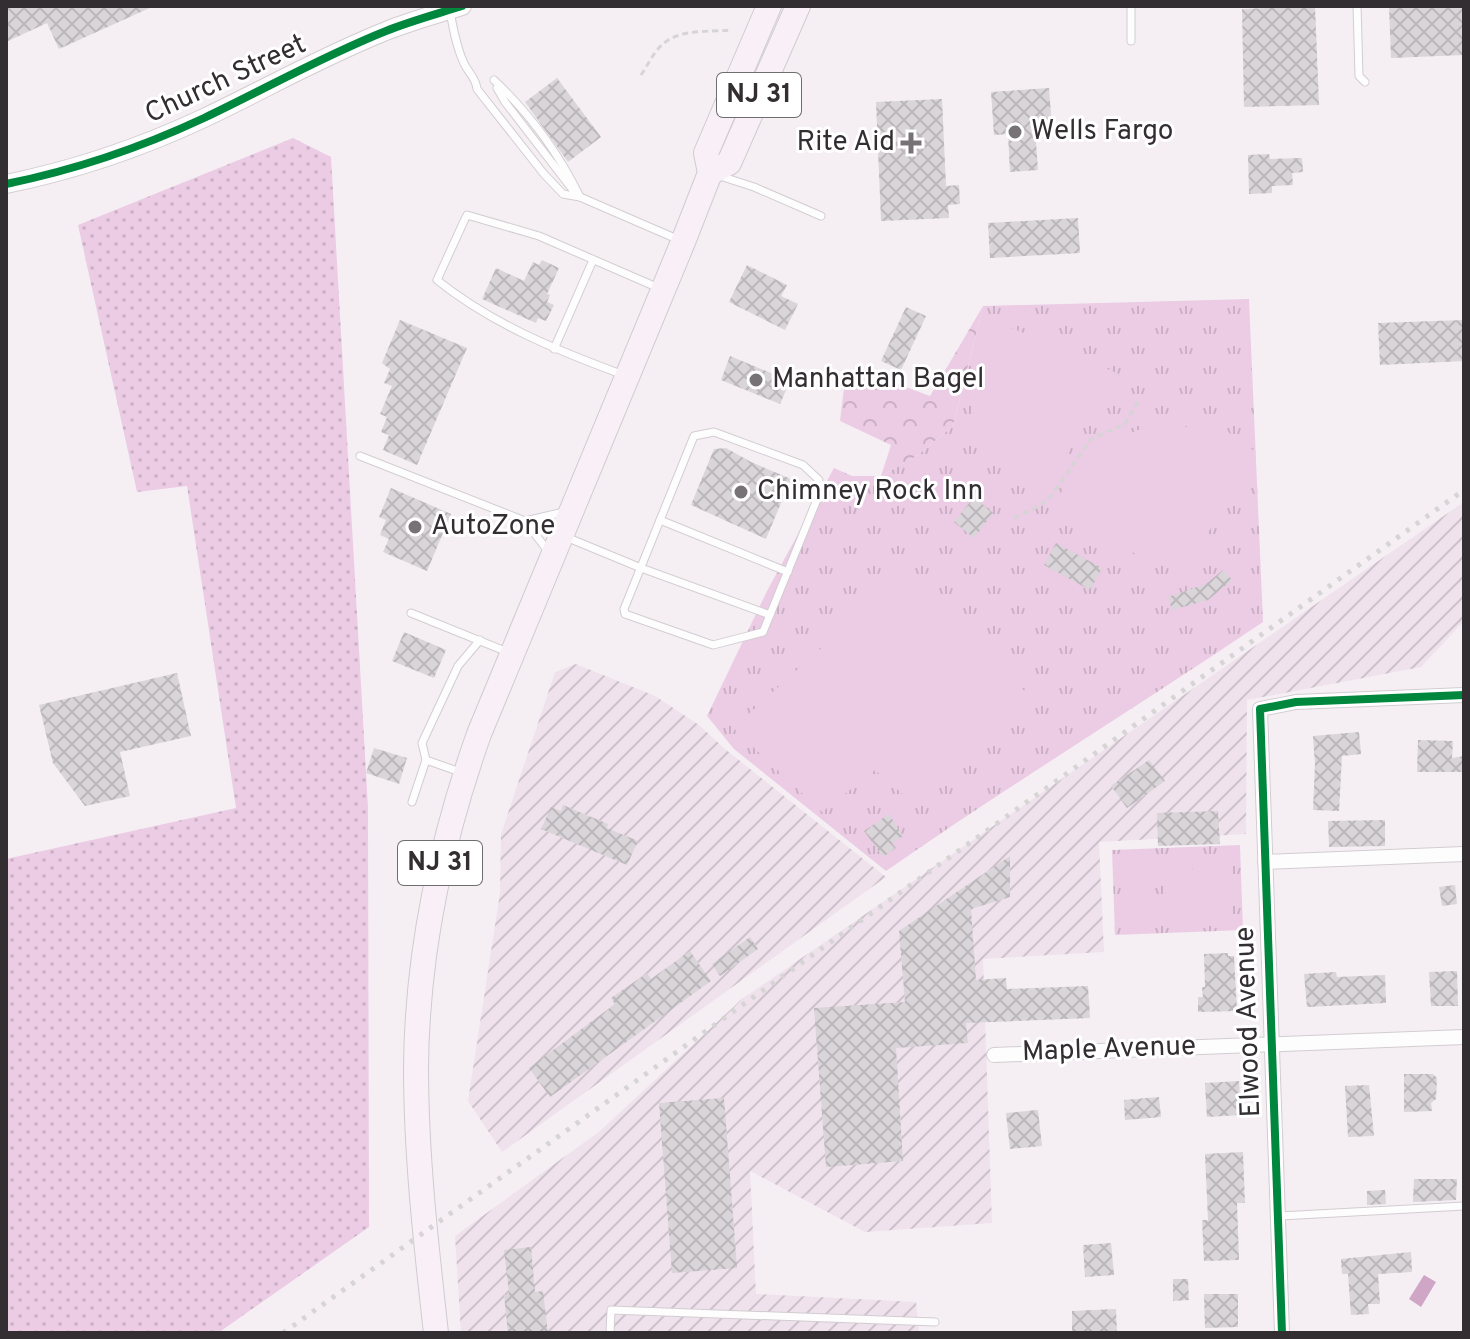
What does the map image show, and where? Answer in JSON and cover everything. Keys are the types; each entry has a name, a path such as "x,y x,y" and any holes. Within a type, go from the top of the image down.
{"highway":[{"name":"NJ 31","path":"436,1333 419,1166 417,1052 429,918 438,870 465,774 570,510 683,242 710,173 706,153 769,6"},
{"name":"NJ 31","path":"710,173 729,163 798,6"}],"street":[{"name":"Church Street","path":"6,184 124,152 203,118 354,44 456,8"},
{"name":"Elwood Avenue","path":"1282,1333 1260,709 1296,702 1464,695"},
{"path":"1265,862 1464,854"},
{"name":"Maple Avenue","path":"994,1055 1464,1037"}],"lane":[{"path":"1131,6 1131,41"},
{"path":"1357,6 1359,76 1365,82"},
{"path":"456,8 454,34 464,64 477,81 477,89 563,194 580,197 683,242"},
{"path":"494,80 505,102 580,197"},
{"path":"710,173 754,187 821,216"},
{"path":"627,376 554,349 476,309 437,280 467,215 539,236 663,290"},
{"path":"554,349 593,260"},
{"path":"714,432 803,465 819,480 818,497 788,572 763,632 713,645 625,614 625,605 694,436 714,432"},
{"path":"360,456 525,521 556,545 641,568 770,615"},
{"path":"525,521 570,510"},
{"path":"660,520 788,572"},
{"path":"411,613 512,653"},
{"path":"412,802 426,760 422,743 458,666 480,640"},
{"path":"426,760 465,774"},
{"path":"1280,1216 1464,1206"},
{"path":"610,1333 611,1310 935,1322"}],"path":[{"path":"641,75 661,44 671,38 730,30"},
{"path":"1014,518 1041,505 1051,496 1091,439 1125,424 1140,398"}],"shaded area":[{"path":"1464,502 1464,621 1421,667 1247,700 1246,834 1099,842 1104,952 983,959 992,1223 865,1232 750,1171 756,1294 916,1302 919,1333 461,1333 455,1236 600,1131 742,999"},
{"path":"576,664 655,696 699,725 886,877 502,1152 468,1101 500,893 501,834 555,672"},
{"path":"1424,1275 1436,1282 1421,1307 1409,1299"}],"green space":[{"path":"293,138 331,157 368,808 369,1227 218,1333 6,1333 6,859 236,808 187,486 137,492 78,225"},
{"path":"1249,299 1263,622 886,871 734,749 707,716 767,591 834,468 852,476 881,476 917,456 953,426 983,306"},
{"path":"983,306 953,426 917,456 881,476 891,445 840,421 844,388 890,381 930,396"},
{"path":"1000,323 1119,374 1045,486 999,464 975,429 968,372"},
{"path":"1152,424 1225,430 1256,452 1183,575 1047,514 1088,451"},
{"path":"903,574 915,586 922,578 1028,695 914,804 875,770 822,812 733,728"},
{"path":"1240,845 1243,930 1115,935 1112,850"},
{"path":"1230,857 1233,919 1204,920 1201,858"},
{"path":"1192,858 1195,920 1166,921 1164,859"},
{"path":"1154,860 1156,921 1128,923 1125,861"}],"building":[{"path":"6,6 154,6 59,49 47,23 6,42"},
{"path":"1315,6 1319,105 1244,107 1242,9"},
{"path":"1389,6 1464,6 1464,55 1391,58"},
{"path":"557,78 601,137 568,162 525,102"},
{"name":"Wells Fargo","path":"1049,88 1052,128 1035,129 1038,170 1010,172 1008,134 994,135 991,92"},
{"name":"Rite Aid","path":"942,99 946,186 959,185 960,204 948,205 949,218 881,221 876,102"},
{"path":"1269,154 1270,159 1302,158 1303,172 1292,173 1293,185 1272,186 1272,193 1249,194 1248,155"},
{"path":"1078,218 1080,253 990,258 988,223"},
{"path":"542,260 559,268 547,294 550,295 547,302 554,305 546,321 538,318 536,323 482,299 496,268 524,281 533,262 539,265"},
{"path":"747,265 787,285 781,296 798,304 785,330 729,302"},
{"path":"906,307 926,316 901,370 881,361"},
{"path":"400,320 467,348 417,465 383,450 389,435 381,432 387,417 380,414 392,386 384,383 390,369 382,363"},
{"path":"1464,320 1464,361 1380,365 1378,323"},
{"name":"Manhattan Bagel","path":"730,356 790,381 780,404 721,380"},
{"name":"Chimney Rock Inn","path":"726,448 791,479 766,539 691,505 714,449"},
{"name":"AutoZone","path":"391,488 451,514 427,571 383,552 389,539 380,535 386,520 379,517"},
{"path":"974,497 993,513 974,538 954,522"},
{"path":"1056,543 1102,568 1090,590 1044,565"},
{"path":"1223,570 1232,580 1208,600 1172,610 1168,597 1206,584"},
{"path":"404,632 446,650 434,678 392,661"},
{"path":"177,673 191,736 120,752 130,796 85,806 53,763 39,705"},
{"path":"1359,732 1361,754 1342,756 1339,811 1313,810 1313,736"},
{"path":"1418,740 1453,741 1452,758 1464,756 1464,772 1417,772"},
{"path":"374,748 407,758 399,784 366,773"},
{"path":"1149,760 1165,781 1127,808 1111,786"},
{"path":"563,805 638,841 627,865 541,829 551,807 561,811"},
{"path":"1218,811 1220,844 1158,846 1157,813"},
{"path":"889,814 903,836 892,843 896,848 883,857 864,831"},
{"path":"1385,820 1385,846 1329,847 1328,821"},
{"path":"1010,856 1010,897 971,909 976,980 1006,978 1007,989 1088,986 1090,1018 966,1023 968,1043 896,1048 903,1161 826,1167 814,1008 905,1002 899,931"},
{"path":"1455,885 1457,904 1442,906 1439,887"},
{"path":"750,937 758,949 720,976 712,964"},
{"path":"690,951 711,981 550,1097 529,1068 615,1004 611,998 647,973 651,979"},
{"path":"1228,953 1228,956 1234,956 1237,1011 1198,1012 1198,997 1203,997 1202,987 1205,987 1204,954"},
{"path":"1457,971 1458,1006 1431,1006 1429,972"},
{"path":"1336,972 1337,977 1385,975 1386,1003 1307,1007 1304,974"},
{"path":"1404,1074 1433,1074 1437,1078 1432,1111 1404,1112"},
{"path":"1239,1081 1241,1115 1207,1117 1205,1083"},
{"path":"1369,1085 1374,1136 1348,1137 1345,1086"},
{"path":"1159,1097 1161,1117 1125,1120 1124,1100"},
{"path":"724,1098 737,1268 672,1273 659,1103"},
{"path":"1038,1110 1042,1146 1010,1149 1006,1113"},
{"path":"1243,1152 1245,1203 1237,1203 1239,1260 1204,1261 1202,1220 1208,1220 1205,1154"},
{"path":"1414,1179 1457,1179 1456,1200 1413,1202"},
{"path":"1385,1190 1386,1204 1367,1205 1367,1191"},
{"path":"1111,1243 1114,1275 1085,1277 1083,1245"},
{"path":"531,1247 535,1292 543,1291 548,1333 508,1333 504,1295 509,1294 504,1250"},
{"path":"1411,1252 1412,1272 1378,1274 1380,1304 1368,1304 1369,1314 1351,1315 1348,1274 1342,1274 1341,1259"},
{"path":"1173,1279 1188,1279 1189,1300 1173,1301"},
{"path":"1204,1294 1238,1294 1238,1327 1205,1328"},
{"path":"1116,1309 1117,1333 1072,1333 1072,1311"}],"railway":[{"path":"283,1333 1464,490"}],"cycle path":[{"path":"6,184 82,165 156,139 363,41 462,6"},
{"path":"1282,1333 1260,709 1296,702 1464,695"}],"place":[{"name":"Wells Fargo","path":"1015,132"},
{"name":"Rite Aid","path":"911,143"},
{"name":"Manhattan Bagel","path":"756,380"},
{"name":"Chimney Rock Inn","path":"741,492"},
{"name":"AutoZone","path":"415,527"}]}
